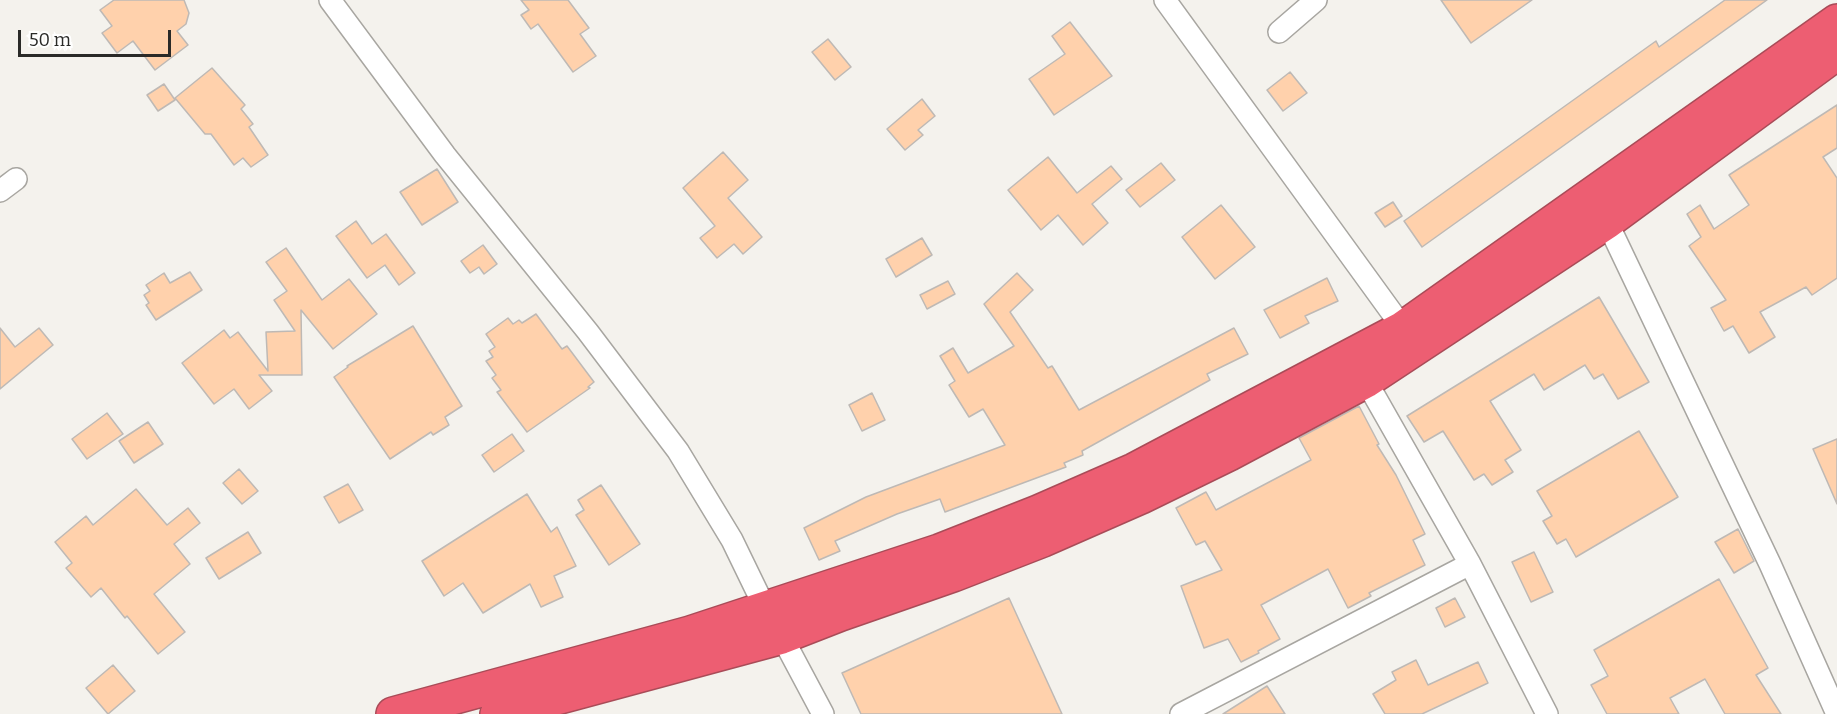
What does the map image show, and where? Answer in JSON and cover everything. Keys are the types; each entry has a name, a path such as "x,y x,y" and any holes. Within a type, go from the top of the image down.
{"highway":[{"path":"393,714 678,637 939,551 1134,470 1403,328 1837,21"},
{"path":"497,714 782,637 1043,540 1119,507 1229,454 1366,381 1607,222 1837,53"}],"street":[{"path":"330,0 445,155 588,332 678,452 732,540 765,608"},
{"path":"1165,0 1403,328"},
{"path":"1279,32 1316,0"},
{"path":"1607,222 1770,564 1837,714"},
{"path":"1366,381 1470,564 1547,714"},
{"path":"1181,714 1470,564"},
{"path":"782,637 823,714"}],"building":[{"path":"114,0 184,0 189,13 186,24 177,31 188,45 155,70 133,41 117,53 102,33 112,26 100,10"},
{"path":"521,0 568,0 589,28 580,34 596,56 573,72 538,24 531,29 521,15 529,10"},
{"path":"1441,0 1532,0 1471,43"},
{"path":"1725,0 1767,0 1422,247 1404,221 1656,41 1659,47"},
{"path":"1070,22 1112,76 1054,115 1029,79 1065,54 1052,36"},
{"path":"828,39 851,67 835,80 812,52"},
{"path":"212,68 245,105 241,109 253,124 249,127 268,155 251,167 243,158 234,165 211,134 205,134 175,98"},
{"path":"1290,72 1307,93 1283,111 1267,90"},
{"path":"164,84 175,100 158,111 147,95"},
{"path":"922,99 935,116 918,130 923,135 905,150 887,129"},
{"path":"1837,105 1837,148 1823,157 1837,178 1837,278 1812,295 1806,287 1760,312 1775,337 1749,353 1733,326 1724,331 1711,308 1726,300 1689,246 1701,237 1687,214 1700,205 1714,229 1749,205 1729,175"},
{"path":"723,152 748,180 728,198 762,237 743,254 734,244 717,258 700,238 715,226 683,188"},
{"path":"1048,157 1077,193 1111,166 1122,179 1092,204 1108,223 1083,245 1058,215 1041,230 1008,190"},
{"path":"1161,163 1175,180 1140,207 1126,190"},
{"path":"437,169 458,202 422,225 400,192"},
{"path":"1393,202 1402,216 1385,227 1375,213"},
{"path":"1221,205 1255,247 1215,279 1182,237"},
{"path":"356,221 372,244 386,234 415,273 399,285 385,265 367,278 336,236"},
{"path":"922,238 932,255 896,277 886,259"},
{"path":"483,245 497,264 484,274 479,267 470,273 461,261"},
{"path":"286,248 322,300 349,279 377,314 333,349 301,310 302,375 259,375 272,391 249,409 234,389 214,404 182,363 224,330 230,338 238,332 268,371 266,332 295,331 274,300 287,291 266,262"},
{"path":"190,272 202,290 156,320 146,305 149,303 144,295 150,291 146,285 164,273 170,283"},
{"path":"1017,273 1033,290 1010,312 1048,368 1052,366 1079,410 1234,328 1248,354 1207,374 1210,380 1082,451 1083,455 1064,463 1066,467 945,512 940,499 897,514 835,541 840,551 819,560 804,528 866,497 1005,445 983,409 969,417 949,385 955,381 940,356 953,348 968,373 1014,346 984,304"},
{"path":"1327,278 1338,301 1305,316 1309,323 1280,338 1264,310"},
{"path":"948,281 955,294 927,309 920,295"},
{"path":"1599,297 1649,382 1618,399 1603,374 1594,379 1585,365 1544,390 1534,374 1490,401 1521,450 1505,460 1513,472 1492,485 1484,474 1474,480 1443,431 1424,442 1407,416"},
{"path":"536,314 562,349 567,346 594,382 588,387 590,388 527,432 497,392 501,390 492,378 496,375 486,361 493,357 489,351 495,347 486,334 508,318 513,324 519,320 522,323"},
{"path":"413,326 462,406 445,417 449,425 433,435 431,432 390,459 334,377 347,366"},
{"path":"0,328 15,347 39,328 53,345 0,389"},
{"path":"872,393 885,420 862,431 849,405"},
{"path":"1359,406 1379,444 1377,445 1396,475 1425,534 1413,540 1425,565 1369,593 1371,596 1348,608 1328,569 1261,605 1280,639 1258,651 1259,653 1241,662 1228,639 1204,648 1181,586 1222,570 1205,541 1196,545 1176,508 1206,492 1216,510 1311,460 1299,438"},
{"path":"107,413 123,434 87,459 72,439"},
{"path":"148,422 163,444 134,463 119,441"},
{"path":"1639,431 1678,497 1576,557 1566,539 1557,544 1543,521 1552,516 1537,491"},
{"path":"512,434 524,451 494,472 482,455"},
{"path":"1837,439 1837,504 1813,449"},
{"path":"239,469 258,491 242,504 223,483"},
{"path":"348,484 363,510 339,523 324,497"},
{"path":"601,485 640,544 609,565 576,515 584,510 578,500"},
{"path":"136,489 167,525 188,508 200,523 174,544 190,564 154,594 185,632 158,654 101,588 91,597 66,568 72,563 55,542 86,516 93,525"},
{"path":"527,494 551,532 557,527 576,566 554,576 563,597 541,607 530,584 483,613 463,583 444,596 422,561"},
{"path":"1738,529 1754,561 1734,573 1715,542"},
{"path":"248,532 261,553 219,579 206,558"},
{"path":"1534,552 1553,592 1531,602 1512,562"},
{"path":"1719,579 1768,668 1756,675 1781,714 1725,714 1705,679 1670,698 1679,714 1607,714 1591,685 1608,676 1594,650"},
{"path":"1009,598 1062,714 861,714 842,673"},
{"path":"1455,598 1465,617 1445,627 1436,608"},
{"path":"1416,660 1428,685 1478,662 1488,683 1422,714 1385,714 1373,694 1396,680 1392,672"},
{"path":"113,665 135,691 108,714 86,688"},
{"path":"1267,686 1285,714 1223,714"}]}
